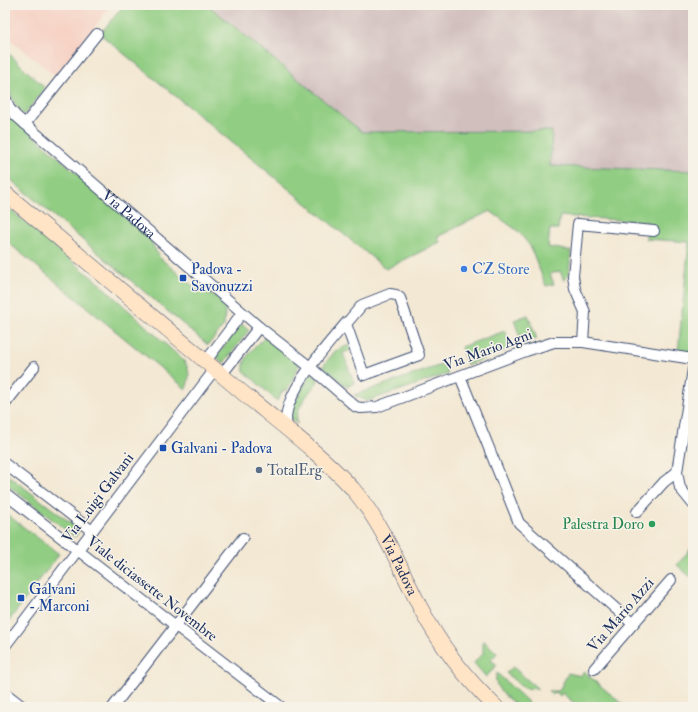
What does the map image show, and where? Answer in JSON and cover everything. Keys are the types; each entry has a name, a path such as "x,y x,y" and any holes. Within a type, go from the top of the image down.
{"main road":[{"name":"Via Padova","path":"5,193 291,433 329,466 359,497 383,533 421,608 444,648 469,680 496,707"}],"street":[{"path":"25,124 97,34"},
{"name":"Via Padova","path":"5,98 9,108 25,124 242,313 310,367"},
{"path":"583,342 585,312 575,289 573,276 578,224 654,231"},
{"path":"291,433 285,424 287,408 310,367 347,322 362,305 390,294 396,295 400,298 419,355 364,375 346,326 347,322"},
{"path":"214,368 242,313"},
{"path":"214,368 259,327"},
{"name":"Via Mario Agni","path":"310,367 356,406 361,408 377,407 549,344 564,341 583,342 693,359"},
{"path":"5,404 34,367"},
{"name":"Via Luigi Galvani","path":"5,646 214,368"},
{"path":"693,369 677,472 680,488 693,504"},
{"path":"460,376 519,523 633,624"},
{"name":"Viale diciassette Novembre","path":"5,464 92,531"},
{"path":"637,512 664,482 677,472"},
{"name":"Viale diciassette Novembre","path":"5,494 281,707"},
{"path":"113,707 243,538"},
{"name":"Via Mario Azzi","path":"594,670 671,580"},
{"path":"5,693 23,707"}],"shaded area":[{"path":"5,5 112,5 55,76 5,35"},
{"path":"207,5 693,5 693,171 550,166 551,131 361,132"}],"green space":[{"path":"124,5 208,5 362,132 552,131 550,166 693,171 693,355 678,352 689,242 646,239 647,222 560,216 558,229 550,229 548,247 571,251 569,274 564,281 560,271 550,274 554,284 546,286 530,246 518,231 490,211 437,237 440,242 386,269 100,34"},
{"path":"5,50 45,88 24,115 14,102 8,85"},
{"path":"5,111 148,235 159,257 195,288 219,298 225,309 224,326 208,345 5,175"},
{"path":"5,205 101,285 185,362 189,375 186,389 5,240"},
{"path":"528,315 537,339 522,344 514,320"},
{"path":"241,324 249,330 224,363 216,357"},
{"path":"505,331 511,348 467,365 461,347"},
{"path":"266,336 300,363 287,391 283,390 277,401 244,371 245,361 248,356"},
{"path":"349,345 351,350 343,353 354,383 347,387 323,366 335,351"},
{"path":"444,364 448,374 367,401 354,395"},
{"path":"311,372 319,380 300,406 297,424 291,419 291,410"},
{"path":"5,473 80,530 75,537 5,483"},
{"path":"5,513 59,554 5,626"},
{"path":"693,546 693,579 677,565"},
{"path":"483,640 497,653 491,660 497,665 486,677 474,663 483,653"},
{"path":"513,667 538,689 523,688 506,673"},
{"path":"584,672 626,707 579,707 562,693 560,696 556,692 553,695 548,691 559,691 568,673 581,676"},
{"path":"497,673 528,702 524,707 518,707 498,688 496,683"}],"place":[{"name":"CZ Store","path":"464,269"},
{"name":"Padova - Savonuzzi","path":"183,278"},
{"name":"Galvani - Padova","path":"163,448"},
{"name":"TotalErg","path":"259,470"},
{"name":"Palestra Doro","path":"652,524"},
{"name":"Galvani - Marconi","path":"21,598"}]}
